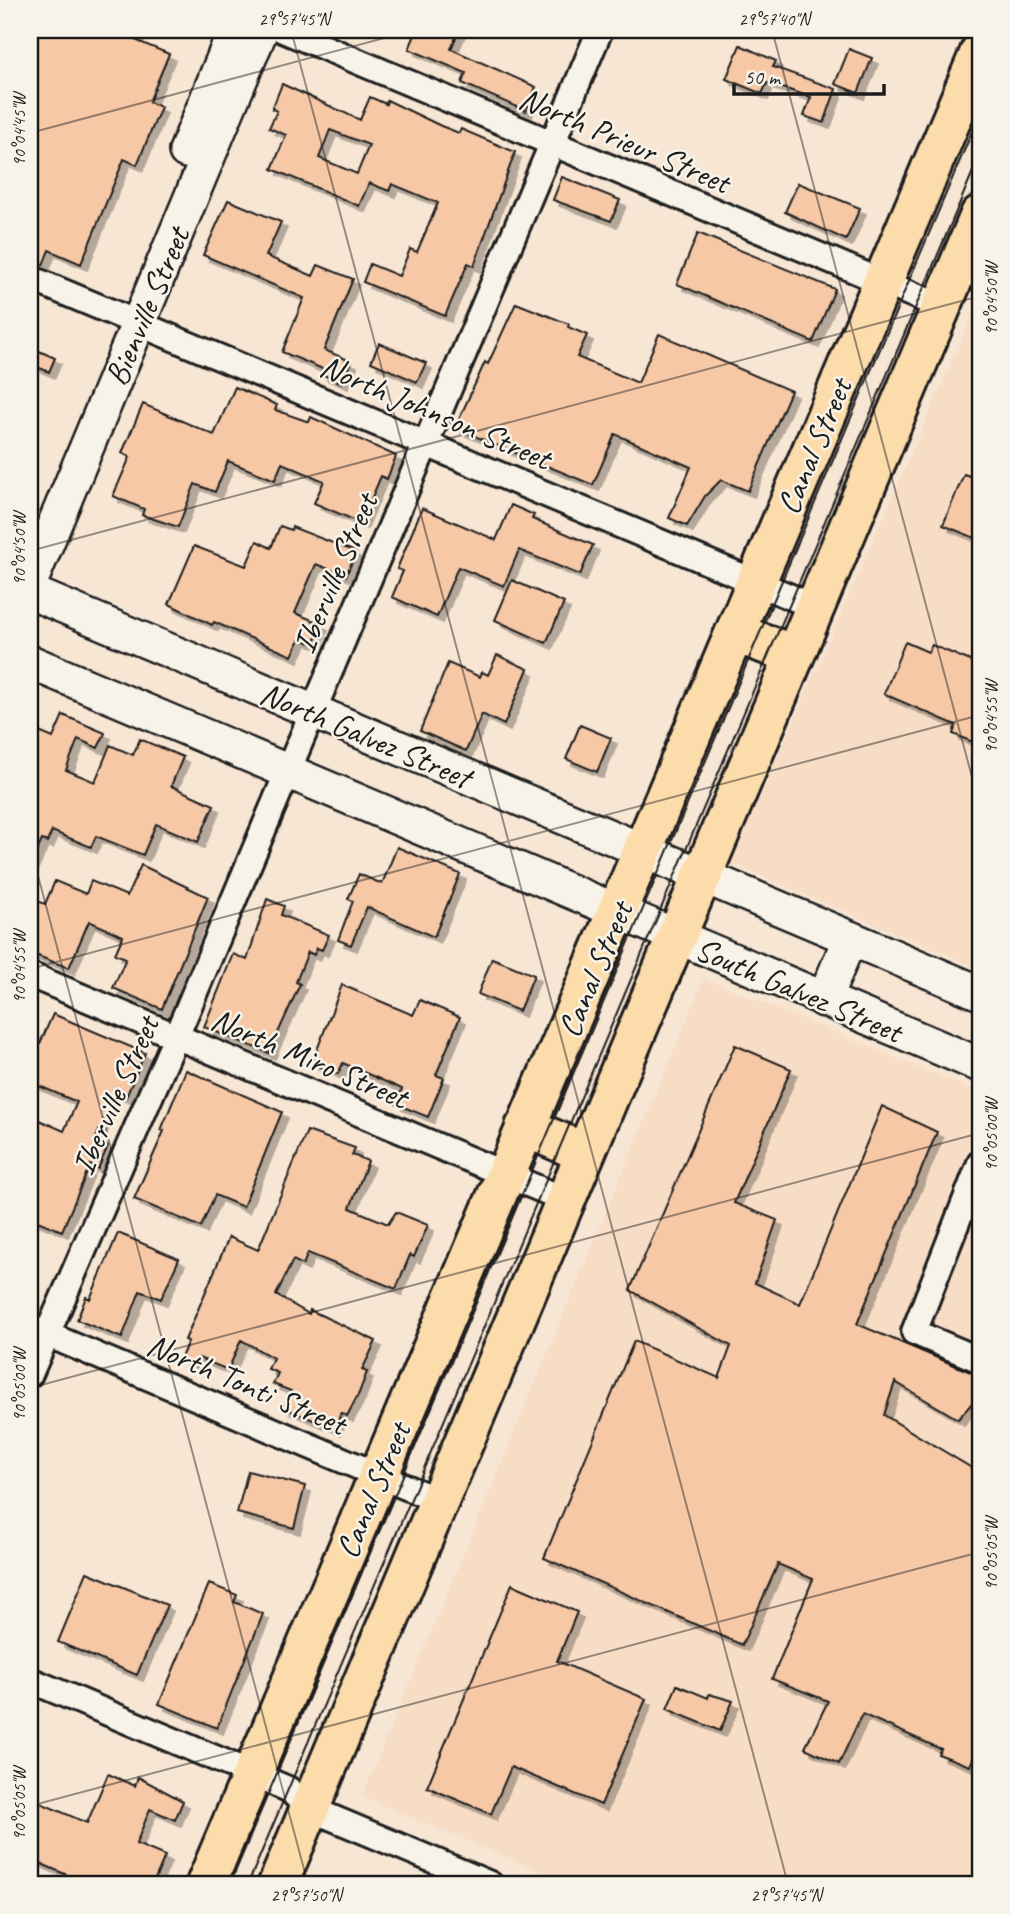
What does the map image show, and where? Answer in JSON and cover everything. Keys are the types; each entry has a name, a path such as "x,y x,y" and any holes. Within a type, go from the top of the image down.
{"main road":[{"name":"Canal Street","path":"206,1884 980,52"},
{"name":"Canal Street","path":"278,1884 980,215"},
{"path":"735,633 795,655"},
{"path":"525,1127 585,1153"}],"street":[{"name":"Bienville Street","path":"30,583 235,30"},
{"name":"Bienville Street","path":"30,529 261,30"},
{"name":"North Prieur Street","path":"283,30 551,145 942,307"},
{"name":"Iberville Street","path":"30,1374 38,1331 176,1037 600,30"},
{"name":"North Johnson Street","path":"30,278 815,607"},
{"name":"North Galvez Street","path":"30,592 702,875"},
{"name":"North Galvez Street","path":"30,662 619,911"},
{"name":"South Galvez Street","path":"702,875 980,993"},
{"name":"South Galvez Street","path":"619,911 980,1065"},
{"path":"824,1000 850,938"},
{"name":"North Miro Street","path":"30,975 566,1200"},
{"path":"980,1163 914,1332 980,1360"},
{"name":"North Tonti Street","path":"38,1331 439,1501"},
{"path":"30,1680 288,1789 311,1809 490,1884"}],"shaded area":[{"path":"980,298 980,969 731,863"},
{"path":"704,978 980,1093 980,1884 571,1884 362,1797"}],"building":[{"path":"30,30 140,30 135,40 169,54 149,102 161,107 137,165 124,159 81,264 49,250 43,265 30,259"},
{"path":"417,30 459,30 451,49 536,87 526,111 462,83 466,73 409,49"},
{"path":"740,45 776,61 773,67 836,89 824,123 804,116 811,97 767,83 762,94 726,79"},
{"path":"849,49 872,58 858,93 835,84"},
{"path":"282,84 360,120 370,97 386,104 387,100 441,126 459,133 461,129 515,152 474,266 468,263 445,316 363,282 370,264 399,276 410,249 417,252 438,203 392,184 389,191 369,183 359,206 272,169 286,135 269,128 277,111 272,109","holes":["330,130 369,145 357,174 319,158"]},
{"path":"562,177 620,200 611,221 553,200"},
{"path":"798,183 860,208 846,240 785,212"},
{"path":"228,200 281,222 266,256 313,276 318,265 353,279 324,350 351,361 342,383 321,374 323,369 282,352 304,298 203,255"},
{"path":"698,233 835,289 813,342 677,284"},
{"path":"516,303 569,324 568,327 587,335 577,357 638,383 659,334 791,391 748,491 721,480 705,496 687,526 669,518 691,467 615,434 593,485 455,428"},
{"path":"379,343 426,363 417,382 371,362"},
{"path":"30,347 55,358 49,372 30,364"},
{"path":"235,387 277,405 275,410 309,422 311,417 396,456 387,479 381,476 361,523 314,503 324,481 282,463 275,480 228,461 215,492 195,484 178,527 142,515 144,509 113,496 130,457 122,453 143,404 214,435"},
{"path":"964,474 980,480 980,540 943,525"},
{"path":"511,505 534,515 532,519 593,545 580,575 519,550 504,586 458,567 437,617 392,597 403,571 397,569 422,508 496,540"},
{"path":"280,526 291,530 292,527 356,552 346,576 316,564 295,613 322,624 314,644 300,639 292,656 214,622 212,625 169,604 194,546 246,566 257,541 271,548"},
{"path":"512,580 564,603 546,643 495,620"},
{"path":"905,642 928,652 932,645 980,665 980,745 953,734 956,725 884,694"},
{"path":"497,655 528,669 504,725 482,714 466,751 420,731 448,663 480,677 482,672 488,675"},
{"path":"63,715 105,733 98,748 78,739 66,770 95,782 110,745 133,755 140,739 183,757 171,786 214,805 198,842 156,824 143,855 96,836 91,847 52,831 47,842 42,840 30,867 30,728 53,738"},
{"path":"580,725 611,738 597,772 566,759"},
{"path":"397,847 460,874 434,937 367,907 351,945 338,940 353,901 348,899 359,874 382,884"},
{"path":"141,865 208,897 162,1009 113,988 126,958 115,954 123,936 89,921 69,968 30,953 30,898 45,904 55,881 86,894 91,881 127,896"},
{"path":"267,899 284,906 281,915 329,935 322,950 317,948 314,955 308,952 296,982 300,984 269,1053 204,1027 233,954 247,960"},
{"path":"492,958 534,975 519,1011 478,994"},
{"path":"342,985 413,1015 420,1000 460,1017 436,1075 444,1078 428,1117 396,1104 402,1089 343,1063 338,1074 312,1063"},
{"path":"53,1014 145,1053 126,1097 116,1093 95,1140 108,1146 98,1169 90,1165 62,1231 30,1218 30,1116 64,1131 77,1102 30,1082 30,1045 38,1048"},
{"path":"735,1045 791,1069 734,1203 777,1220 755,1283 800,1304 882,1106 937,1132 857,1324 980,1376 980,1405 973,1402 958,1419 895,1382 884,1415 980,1473 980,1741 970,1766 938,1754 941,1749 862,1714 839,1764 805,1748 828,1701 772,1679 813,1579 778,1564 742,1645 544,1558 634,1341 719,1378 731,1346 630,1290"},
{"path":"186,1070 282,1112 243,1207 215,1195 201,1227 134,1199 164,1131 161,1130"},
{"path":"307,1131 355,1148 352,1155 368,1161 350,1208 388,1224 396,1212 428,1225 414,1257 410,1255 396,1289 308,1253 303,1265 293,1260 276,1295 309,1314 310,1310 376,1341 362,1370 367,1372 359,1393 347,1416 341,1413 335,1429 284,1408 291,1391 273,1384 278,1373 268,1369 273,1358 241,1340 228,1370 199,1358 196,1366 180,1360 188,1341 185,1340 229,1237 258,1250"},
{"path":"118,1233 179,1259 161,1299 140,1291 122,1338 77,1320 86,1297 90,1299"},
{"path":"248,1471 305,1486 294,1528 237,1513"},
{"path":"87,1572 167,1605 137,1675 58,1642"},
{"path":"209,1584 237,1595 234,1602 263,1614 217,1728 159,1704"},
{"path":"512,1584 577,1612 557,1661 646,1699 601,1805 511,1767 491,1814 427,1787"},
{"path":"677,1685 708,1698 709,1694 733,1701 720,1731 667,1709"},
{"path":"108,1774 135,1786 138,1777 183,1801 175,1820 150,1809 136,1844 165,1856 153,1884 88,1884 30,1859 30,1816 36,1801 87,1823"}],"tram line":[{"path":"230,1884 980,113"},
{"path":"248,1884 980,155"}]}
